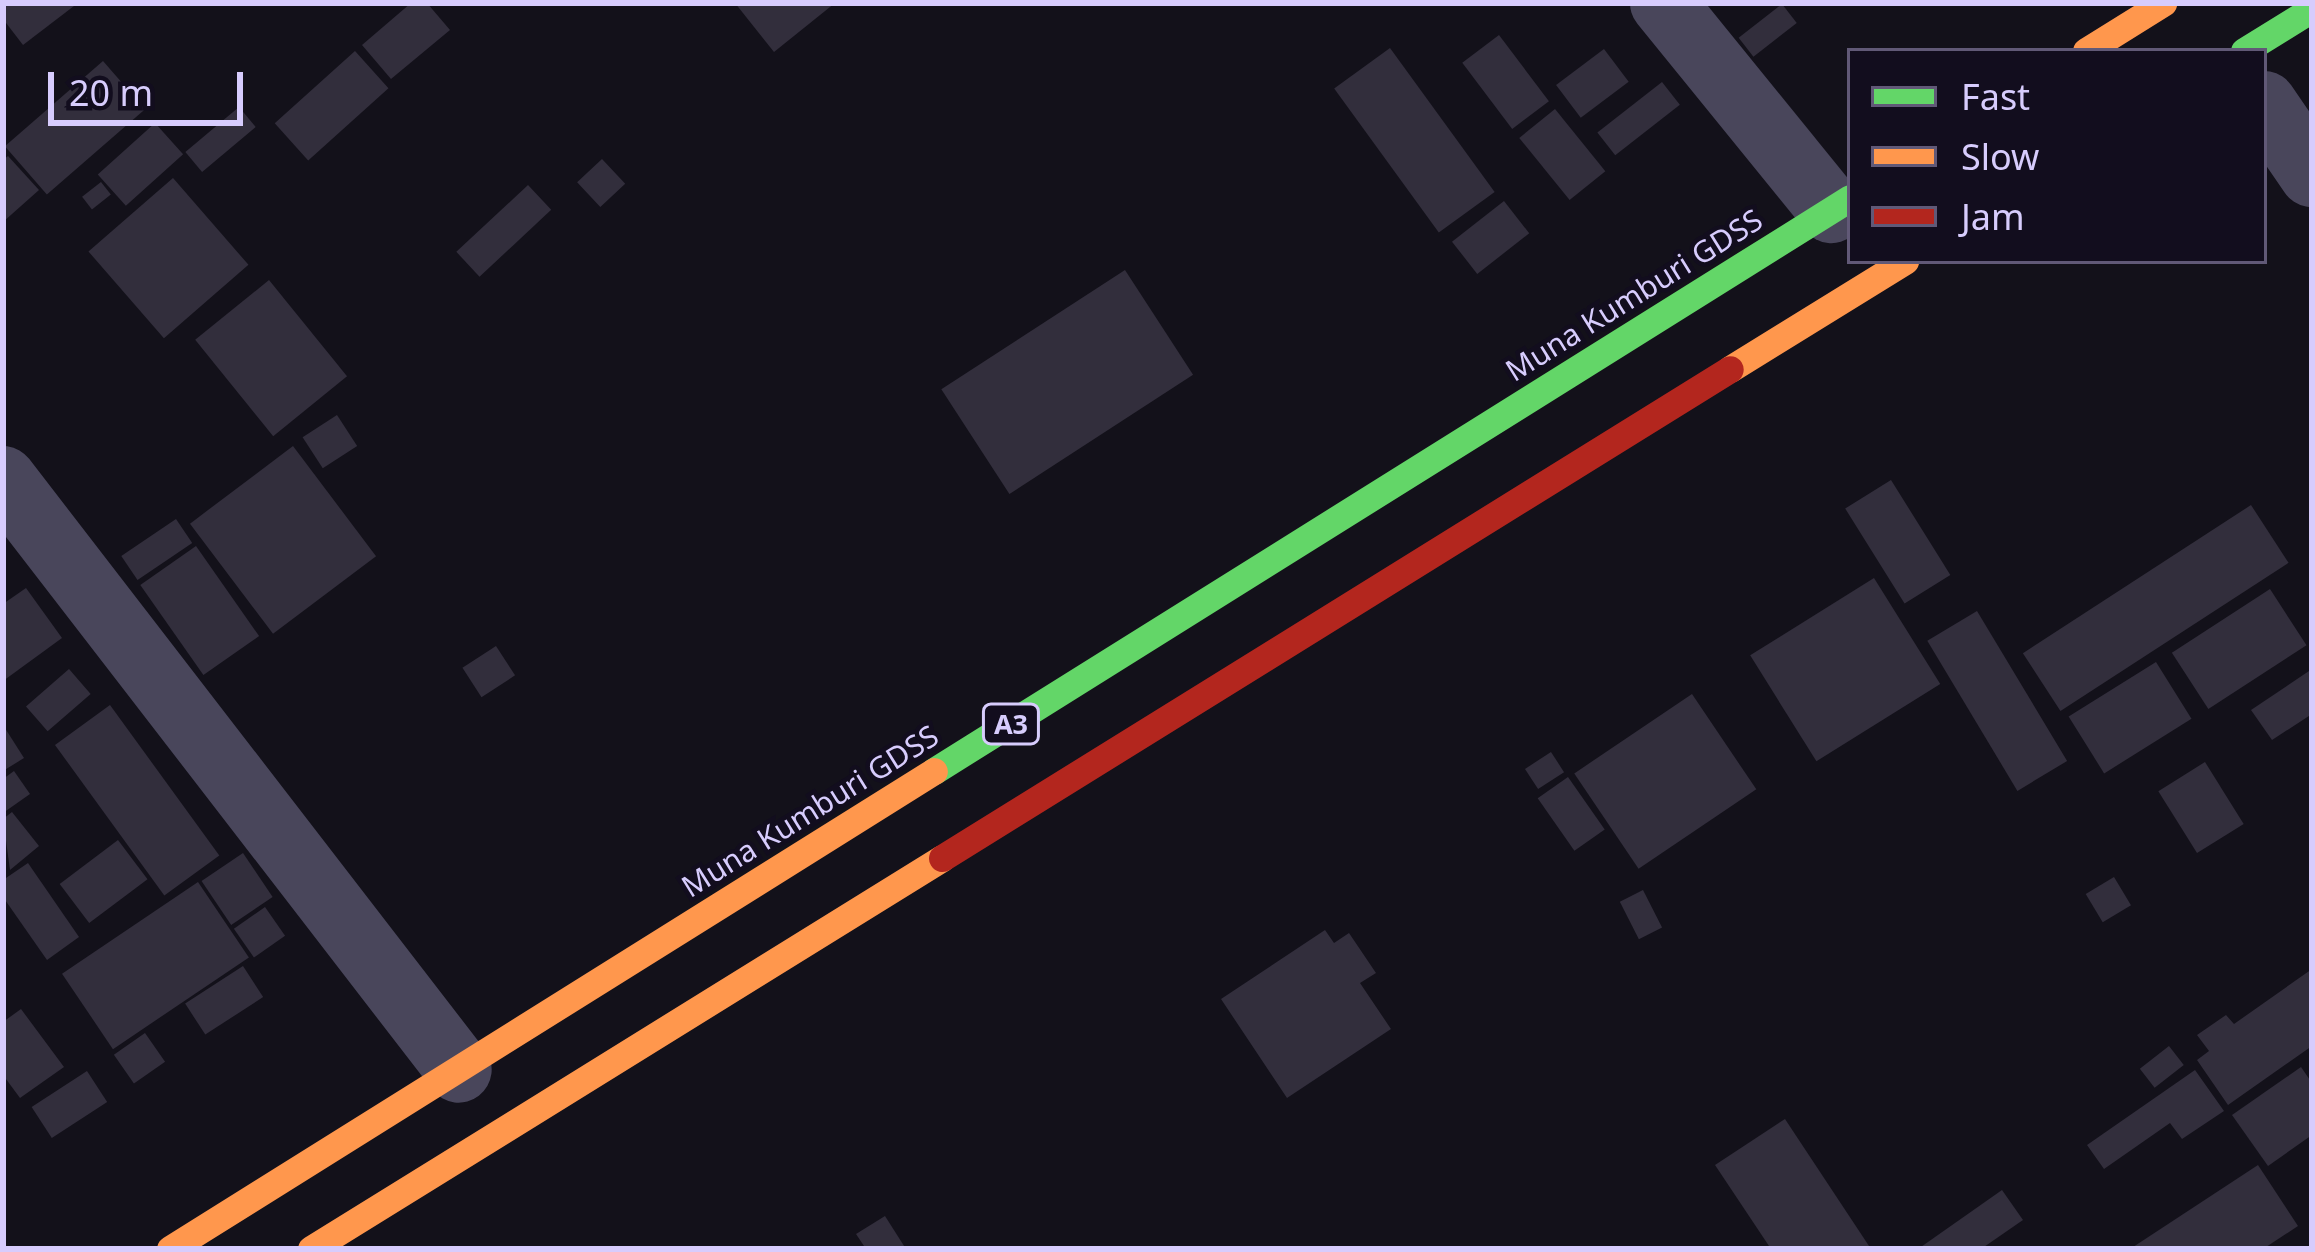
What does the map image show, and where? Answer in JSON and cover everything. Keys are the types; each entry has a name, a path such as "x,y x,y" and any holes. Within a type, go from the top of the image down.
{"highway":[{"path":"2091,48 2163,3"},
{"path":"2249,48 2312,9"},
{"name":"Muna Kumburi GDSS","path":"170,1249 1840,204"},
{"name":"A3","path":"311,1249 1900,264"}],"street":[{"path":"1664,3 1840,204"},
{"path":"2267,108 2312,174"},
{"path":"3,479 459,1070"}],"building":[{"path":"3,3 74,6 23,45 3,19"},
{"path":"411,3 427,3 450,30 391,79 362,45"},
{"path":"735,3 835,3 774,52"},
{"path":"1782,4 1797,23 1753,57 1739,38"},
{"path":"1499,35 1549,101 1512,129 1462,63"},
{"path":"1390,48 1495,192 1439,233 1334,89"},
{"path":"1604,49 1629,82 1581,118 1556,85"},
{"path":"355,51 388,88 308,160 275,123"},
{"path":"103,61 145,109 47,195 5,146"},
{"path":"1662,82 1680,105 1615,155 1597,132"},
{"path":"239,107 256,127 202,172 185,152"},
{"path":"1555,109 1605,171 1570,200 1519,138"},
{"path":"155,123 183,154 126,206 98,175"},
{"path":"8,156 39,190 3,222 3,160"},
{"path":"602,159 625,184 600,207 577,182"},
{"path":"173,178 248,265 164,338 88,251"},
{"path":"101,182 111,195 92,209 82,197"},
{"path":"528,185 551,210 480,277 456,252"},
{"path":"1504,201 1529,233 1477,274 1452,242"},
{"path":"1125,270 1193,375 1009,494 941,389"},
{"path":"269,280 347,376 273,436 195,340"},
{"path":"337,415 357,446 323,468 303,437"},
{"path":"293,446 376,556 273,634 190,524"},
{"path":"1891,480 1950,575 1905,604 1845,509"},
{"path":"2251,505 2289,563 2060,711 2023,653"},
{"path":"176,519 192,543 138,580 121,556"},
{"path":"196,546 259,636 203,675 140,585"},
{"path":"1874,578 1940,684 1816,761 1750,655"},
{"path":"26,588 62,638 3,681 3,604"},
{"path":"2270,589 2306,645 2208,709 2172,653"},
{"path":"1977,611 2067,761 2017,791 1927,641"},
{"path":"496,646 515,675 482,697 462,668"},
{"path":"2156,662 2192,719 2104,773 2069,717"},
{"path":"69,669 91,694 48,731 26,706"},
{"path":"2312,669 2312,714 2272,740 2251,710"},
{"path":"1692,694 1756,789 1639,869 1574,773"},
{"path":"110,705 219,855 164,895 55,745"},
{"path":"3,725 24,758 3,771"},
{"path":"1551,752 1564,772 1538,789 1525,769"},
{"path":"2205,762 2244,824 2197,853 2158,791"},
{"path":"14,771 30,794 3,813 3,779"},
{"path":"1568,777 1605,829 1574,851 1538,798"},
{"path":"12,812 39,846 10,870 3,819"},
{"path":"118,840 147,879 89,923 60,884"},
{"path":"243,853 273,897 231,925 202,881"},
{"path":"28,863 79,937 47,960 3,897 3,880"},
{"path":"2114,877 2131,905 2103,922 2086,894"},
{"path":"198,882 249,957 113,1049 62,974"},
{"path":"1643,890 1662,927 1639,939 1620,902"},
{"path":"265,907 285,936 254,957 234,929"},
{"path":"1325,930 1334,943 1349,933 1376,973 1360,983 1391,1029 1287,1098 1221,999"},
{"path":"243,966 263,997 205,1035 185,1004"},
{"path":"2312,969 2312,1046 2228,1105 2197,1060 2209,1051 2197,1035 2226,1015 2234,1024"},
{"path":"21,1009 64,1067 20,1098 3,1075 3,1022"},
{"path":"145,1033 165,1062 134,1083 114,1055"},
{"path":"2169,1046 2184,1065 2155,1088 2140,1069"},
{"path":"2301,1067 2312,1083 2312,1135 2268,1166 2232,1115"},
{"path":"2195,1070 2224,1111 2182,1139 2170,1123 2104,1169 2087,1145"},
{"path":"87,1071 107,1102 52,1138 32,1107"},
{"path":"1785,1119 1871,1249 1771,1249 1715,1165"},
{"path":"2258,1165 2298,1226 2263,1249 2130,1249"},
{"path":"2002,1190 2023,1220 1981,1249 1918,1249"},
{"path":"885,1216 906,1249 866,1249 856,1234"}],"traffic: fast":[{"path":"2249,48 2312,9"},
{"path":"934,771 1847,200"}],"traffic: slow":[{"path":"2091,48 2163,3"},
{"path":"1730,369 1900,264"},
{"path":"170,1249 934,771"},
{"path":"311,1249 942,858"}],"traffic: jam":[{"path":"942,858 1730,369"}]}
